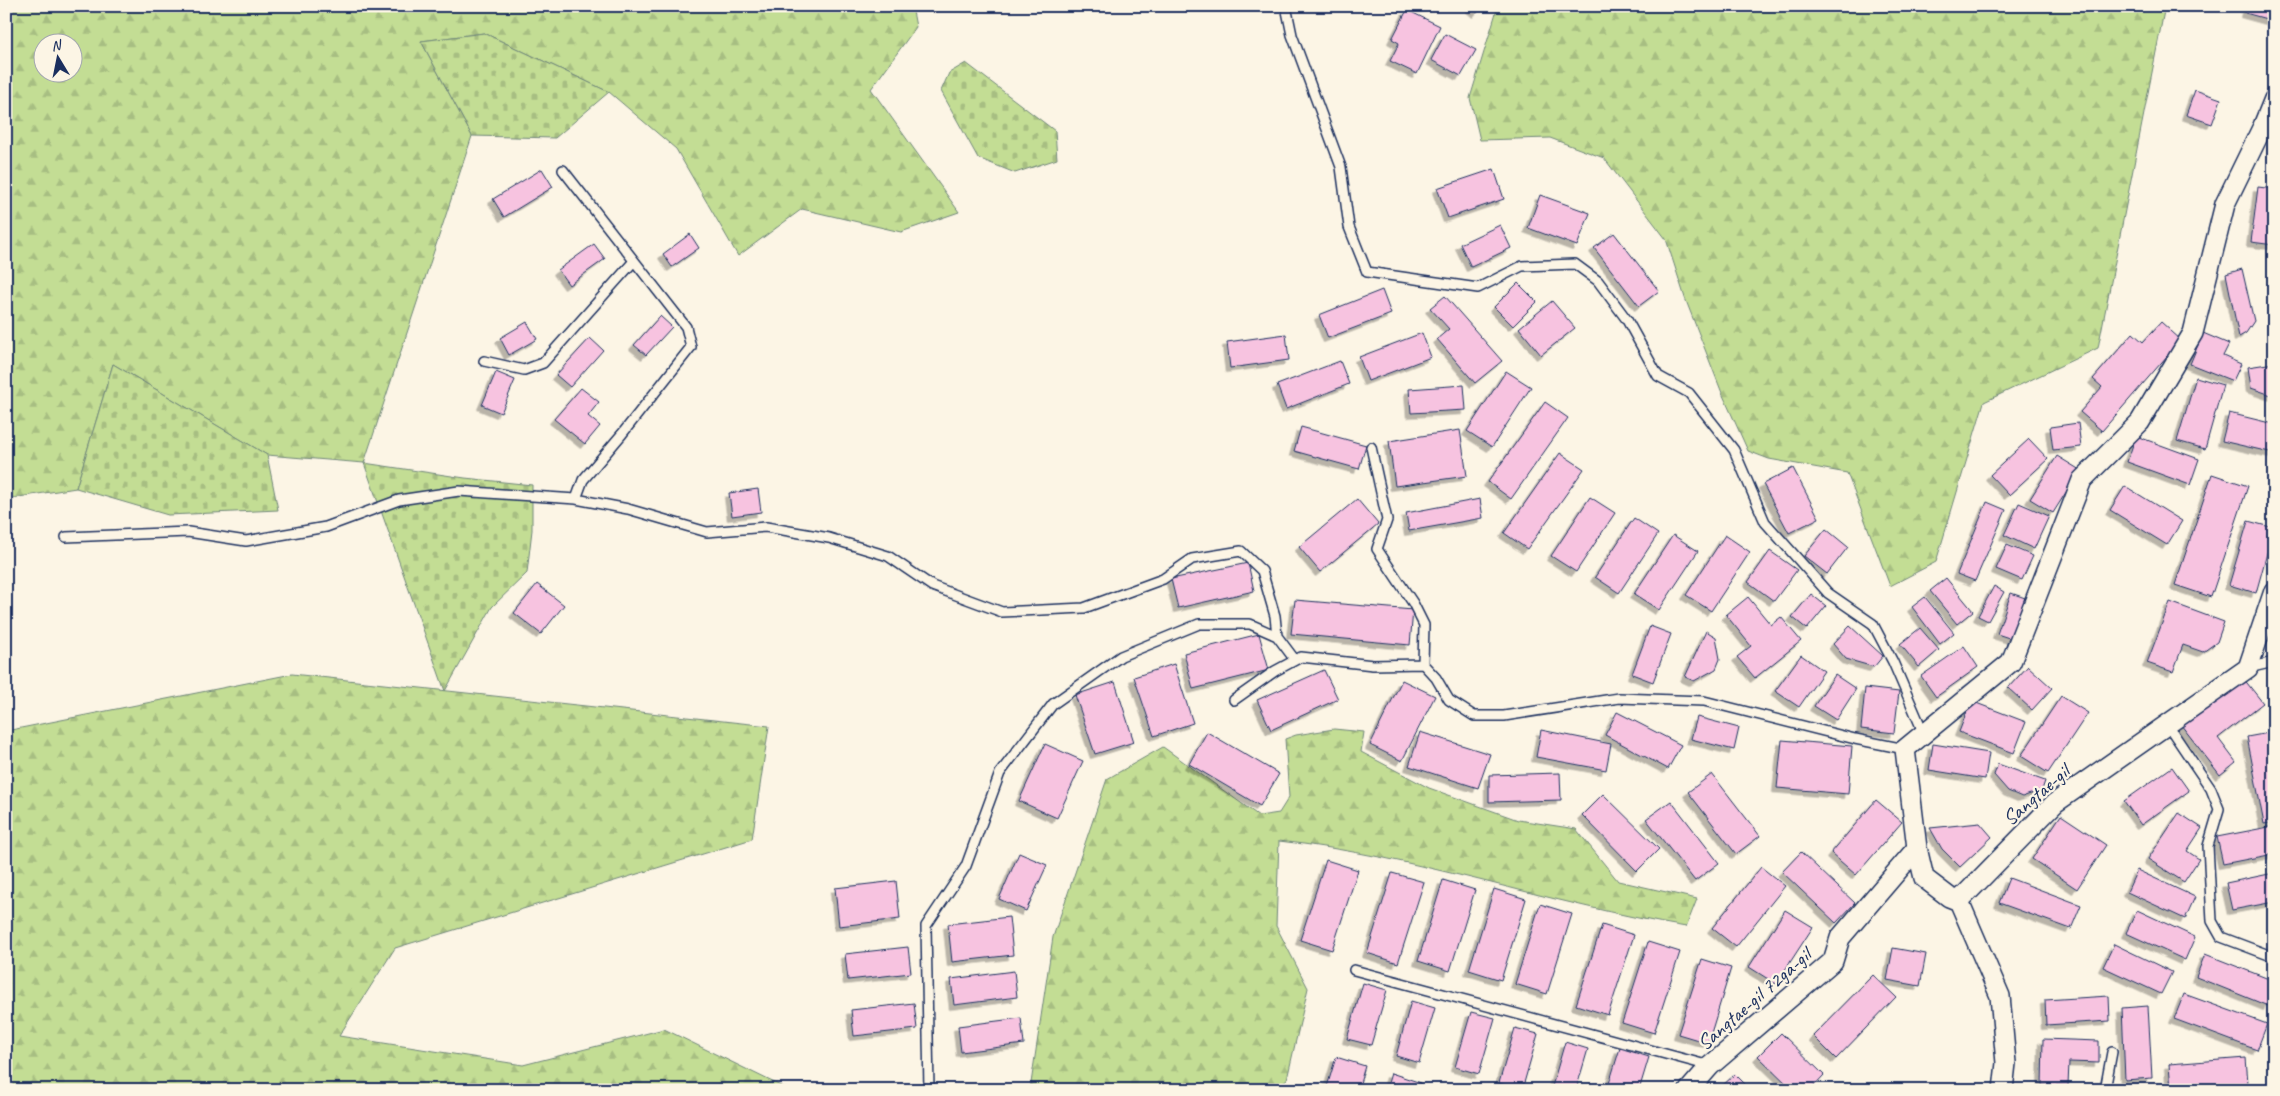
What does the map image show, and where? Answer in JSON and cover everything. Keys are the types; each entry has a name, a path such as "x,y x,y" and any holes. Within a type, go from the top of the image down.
{"street":[{"path":"2003,1090 2006,1063 2000,996 1959,901 1949,897 1924,878 1917,848 1905,749 2012,662 2082,480 2140,422 2193,333 2225,204 2268,129 2274,99"},
{"path":"2248,668 2274,591"},
{"name":"Sangtae-gil","path":"1959,901 2055,803 2248,668"},
{"name":"Sangtae-gil 72ga-gil","path":"1689,1090 1710,1066 1833,961 1840,938 1917,848"}],"lane":[{"path":"1286,6 1292,35 1341,167 1349,226 1367,272 1478,288 1522,266 1575,264 1598,280 1627,320 1658,376 1689,394 1734,450 1766,522 1828,593 1873,624 1893,662 1924,734"},
{"path":"563,170 686,327 691,347 583,480 576,499"},
{"path":"484,361 524,370 543,363 634,261"},
{"path":"1371,447 1387,520 1377,549 1413,603 1424,625 1423,664 1436,678 1449,700 1474,716 1504,716 1619,698 1704,701 1854,739 1905,749"},
{"path":"66,537 188,532 246,541 326,527 399,500 459,491 576,499 628,509 707,532 766,527 829,538 888,556 932,586 1002,612 1084,608 1163,579 1192,559 1241,551 1262,571 1275,616 1277,636"},
{"path":"929,1090 926,926 966,866 1000,773 1053,704 1122,656 1199,624 1250,624 1277,636 1295,660"},
{"path":"1234,700 1275,670 1301,657 1373,665 1423,664"},
{"path":"2248,668 2274,662"},
{"path":"2167,724 2211,790 2219,810 2208,846 2212,921 2221,936 2274,957"},
{"path":"1354,970 1710,1066"},
{"path":"2105,1090 2112,1052"}],"green space":[{"path":"6,6 912,6 916,27 871,89 959,212 901,232 802,209 738,256 676,149 609,92 484,33 421,41 472,136 364,463 267,455 113,364 76,488 6,499"},
{"path":"1498,6 2165,6 2098,348 1984,402 1936,562 1890,586 1847,473 1769,459 1748,451 1722,393 1685,298 1666,239 1604,158 1550,138 1480,140 1470,98"},
{"path":"484,33 609,92 555,138 472,136 421,41"},
{"path":"966,63 1055,131 1057,159 1015,173 978,158 941,91 949,73"},
{"path":"113,364 267,455 278,510 168,515 76,488"},
{"path":"364,463 465,478 532,485 532,530 527,573 492,607 445,691"},
{"path":"292,674 769,726 752,839 395,948 339,1036 523,1065 664,1029 789,1090 6,1090 6,731"},
{"path":"1334,729 1364,732 1361,752 1429,788 1518,820 1576,829 1618,881 1697,899 1686,927 1584,906 1382,858 1331,848 1279,841 1276,926 1308,988 1287,1079 1274,1090 1030,1090 1053,937 1107,779 1163,747 1259,816 1279,813 1289,797 1285,739 1296,735"}],"building":[{"path":"1469,6 1483,6 1477,13"},
{"path":"2247,6 2274,6 2274,21 2245,13"},
{"path":"1407,10 1440,26 1417,74 1390,61 1399,43 1392,39"},
{"path":"1445,34 1476,50 1461,76 1431,60"},
{"path":"2195,90 2221,99 2212,124 2186,115"},
{"path":"542,169 553,187 504,217 493,199"},
{"path":"1494,169 1504,199 1448,218 1437,188"},
{"path":"2258,187 2274,189 2274,245 2251,242"},
{"path":"1540,195 1590,213 1577,246 1528,228"},
{"path":"1500,225 1511,248 1471,267 1460,244"},
{"path":"1614,233 1659,291 1639,306 1594,248"},
{"path":"690,234 699,248 672,267 663,254"},
{"path":"594,244 605,259 569,285 558,270"},
{"path":"2242,269 2254,321 2246,333 2239,337 2226,274"},
{"path":"1518,283 1537,302 1513,326 1494,307"},
{"path":"1382,290 1391,314 1328,338 1319,315"},
{"path":"1445,296 1502,361 1475,383 1437,339 1449,329 1430,308"},
{"path":"1552,301 1575,328 1541,355 1519,328"},
{"path":"660,316 672,327 646,355 634,345"},
{"path":"527,322 537,339 509,355 500,338"},
{"path":"2161,322 2181,340 2102,431 2080,412 2102,387 2093,379 2133,333 2143,342"},
{"path":"1422,333 1431,357 1368,381 1359,357"},
{"path":"2203,333 2229,344 2223,356 2241,364 2233,381 2190,364"},
{"path":"1286,334 1289,360 1230,368 1227,342"},
{"path":"590,338 603,350 570,387 556,375"},
{"path":"1340,361 1349,384 1286,409 1277,385"},
{"path":"2274,363 2274,396 2251,388 2248,367"},
{"path":"1506,371 1531,387 1492,447 1467,431"},
{"path":"496,372 515,380 501,413 482,405"},
{"path":"2196,377 2223,385 2205,449 2177,441"},
{"path":"1464,385 1466,410 1411,413 1409,389"},
{"path":"581,388 599,402 588,416 600,426 585,444 554,419"},
{"path":"1545,402 1568,418 1511,499 1488,482"},
{"path":"2229,413 2274,424 2274,453 2222,441"},
{"path":"2078,423 2081,447 2053,450 2050,427"},
{"path":"1301,427 1366,445 1359,469 1294,451"},
{"path":"1460,430 1467,476 1395,486 1389,441"},
{"path":"2136,436 2199,459 2190,485 2127,462"},
{"path":"2029,439 2048,459 2009,495 1990,475"},
{"path":"1560,453 1584,469 1527,549 1504,533"},
{"path":"2057,456 2080,470 2053,513 2030,499"},
{"path":"1793,468 1819,518 1789,533 1763,484"},
{"path":"2212,474 2248,486 2211,597 2175,585"},
{"path":"2125,486 2182,521 2167,545 2110,510"},
{"path":"758,489 761,512 732,516 729,493"},
{"path":"1590,497 1615,513 1576,572 1551,556"},
{"path":"1357,499 1378,524 1320,572 1299,547"},
{"path":"1480,499 1483,518 1409,531 1406,513"},
{"path":"1987,502 2006,510 1975,581 1957,574"},
{"path":"2019,503 2049,516 2034,549 2004,535"},
{"path":"1634,518 1658,534 1619,593 1595,577"},
{"path":"2248,521 2274,528 2256,593 2229,585"},
{"path":"1826,529 1848,547 1827,574 1804,556"},
{"path":"1673,535 1698,551 1659,610 1634,594"},
{"path":"1725,535 1750,552 1711,611 1686,595"},
{"path":"2007,545 2033,556 2022,580 1996,569"},
{"path":"1770,551 1797,570 1774,601 1748,582"},
{"path":"1248,563 1254,591 1178,608 1171,579"},
{"path":"1946,578 1973,611 1957,624 1930,591"},
{"path":"537,584 564,605 541,634 514,613"},
{"path":"1994,586 2004,592 1988,621 1978,616"},
{"path":"2011,593 2028,599 2015,640 1997,634"},
{"path":"1811,594 1826,606 1807,629 1792,617"},
{"path":"1748,597 1771,625 1781,617 1801,641 1755,678 1737,657 1751,646 1726,615"},
{"path":"1925,597 1954,633 1940,644 1912,607"},
{"path":"1295,600 1413,610 1410,645 1291,634"},
{"path":"2170,602 2224,622 2217,642 2203,652 2183,645 2173,672 2147,663"},
{"path":"1650,626 1671,634 1653,682 1632,674"},
{"path":"1850,626 1883,656 1874,667 1846,659 1833,644"},
{"path":"1920,628 1939,650 1919,667 1900,644"},
{"path":"1706,631 1716,637 1720,659 1716,669 1694,681 1685,677"},
{"path":"1259,634 1269,670 1193,689 1184,653"},
{"path":"1964,646 1978,667 1936,697 1921,676"},
{"path":"1801,655 1824,671 1799,707 1775,691"},
{"path":"1174,664 1193,723 1154,736 1134,677"},
{"path":"2028,666 2052,688 2032,710 2008,688"},
{"path":"1324,670 1338,699 1271,730 1257,700"},
{"path":"1835,675 1856,689 1836,720 1814,706"},
{"path":"2243,678 2263,703 2218,738 2236,762 2220,775 2181,725"},
{"path":"1402,680 1435,696 1402,761 1370,745"},
{"path":"1115,682 1134,742 1095,754 1075,695"},
{"path":"1865,688 1899,692 1894,733 1861,729"},
{"path":"2061,696 2088,713 2048,773 2021,756"},
{"path":"1971,701 2026,722 2014,753 1959,732"},
{"path":"1617,712 1681,745 1668,769 1605,735"},
{"path":"1697,717 1739,728 1734,750 1691,739"},
{"path":"1541,730 1611,744 1606,770 1536,757"},
{"path":"1207,732 1279,774 1260,806 1189,764"},
{"path":"1420,732 1490,754 1478,788 1409,766"},
{"path":"2274,732 2274,822 2264,824 2247,737"},
{"path":"1782,740 1852,746 1848,794 1777,788"},
{"path":"1045,744 1083,761 1057,818 1019,801"},
{"path":"1933,744 1989,753 1985,779 1929,770"},
{"path":"1998,764 2045,781 2042,790 2022,797 2008,791 1994,775"},
{"path":"2172,767 2189,791 2141,825 2124,801"},
{"path":"1560,773 1561,800 1489,802 1489,775"},
{"path":"1712,774 1760,836 1736,854 1688,792"},
{"path":"1603,794 1659,849 1637,871 1582,815"},
{"path":"1876,800 1902,822 1856,875 1831,853"},
{"path":"1671,801 1719,863 1695,881 1646,819"},
{"path":"2179,813 2202,828 2187,851 2199,859 2184,882 2148,859"},
{"path":"2061,815 2106,845 2077,889 2032,859"},
{"path":"1980,823 1992,837 1960,867 1942,849 1930,828"},
{"path":"2274,826 2274,854 2223,864 2217,837"},
{"path":"1801,852 1855,903 1836,923 1782,872"},
{"path":"1019,853 1047,865 1026,911 999,899"},
{"path":"1326,860 1358,870 1332,950 1300,940"},
{"path":"1761,867 1785,886 1736,947 1712,928"},
{"path":"2137,870 2195,897 2185,919 2127,892"},
{"path":"1392,873 1424,882 1398,963 1367,953"},
{"path":"2274,873 2274,902 2232,910 2226,883"},
{"path":"2009,878 2081,905 2071,929 1999,903"},
{"path":"1443,880 1475,890 1450,971 1418,961"},
{"path":"896,881 900,919 839,926 835,888"},
{"path":"1494,889 1526,899 1501,980 1469,970"},
{"path":"1540,904 1572,914 1547,994 1515,984"},
{"path":"1785,910 1813,927 1776,984 1749,967"},
{"path":"2137,910 2195,937 2185,960 2126,933"},
{"path":"1009,917 1013,955 952,962 948,924"},
{"path":"1602,925 1634,935 1608,1015 1576,1005"},
{"path":"1648,942 1680,952 1654,1033 1622,1023"},
{"path":"2114,944 2172,972 2161,994 2103,967"},
{"path":"908,947 911,973 848,980 845,954"},
{"path":"1893,948 1926,954 1920,986 1887,980"},
{"path":"2205,954 2274,981 2274,991 2268,1006 2196,977"},
{"path":"1702,959 1731,968 1708,1043 1678,1034"},
{"path":"1014,971 1017,997 954,1005 951,979"},
{"path":"1873,975 1896,997 1836,1059 1813,1036"},
{"path":"1363,983 1387,990 1371,1045 1347,1039"},
{"path":"2184,994 2267,1024 2257,1050 2174,1019"},
{"path":"2109,996 2110,1021 2046,1025 2045,1000"},
{"path":"1411,1001 1435,1008 1419,1063 1396,1056"},
{"path":"914,1003 917,1029 854,1036 851,1010"},
{"path":"2148,1006 2152,1078 2125,1080 2122,1008"},
{"path":"1471,1012 1495,1018 1479,1074 1455,1067"},
{"path":"1021,1018 1024,1044 961,1052 958,1026"},
{"path":"1515,1028 1538,1034 1522,1090 1499,1083"},
{"path":"1781,1033 1824,1075 1810,1090 1793,1090 1758,1056"},
{"path":"2043,1039 2099,1041 2099,1063 2069,1062 2068,1086 2042,1085"},
{"path":"1565,1042 1588,1049 1576,1090 1551,1090"},
{"path":"1620,1048 1649,1057 1639,1090 1607,1090"},
{"path":"1336,1057 1365,1066 1358,1090 1326,1090"},
{"path":"2246,1058 2248,1083 2171,1090 2169,1064"},
{"path":"1391,1073 1421,1083 1418,1090 1386,1090"},
{"path":"1735,1074 1751,1090 1718,1090"}]}
